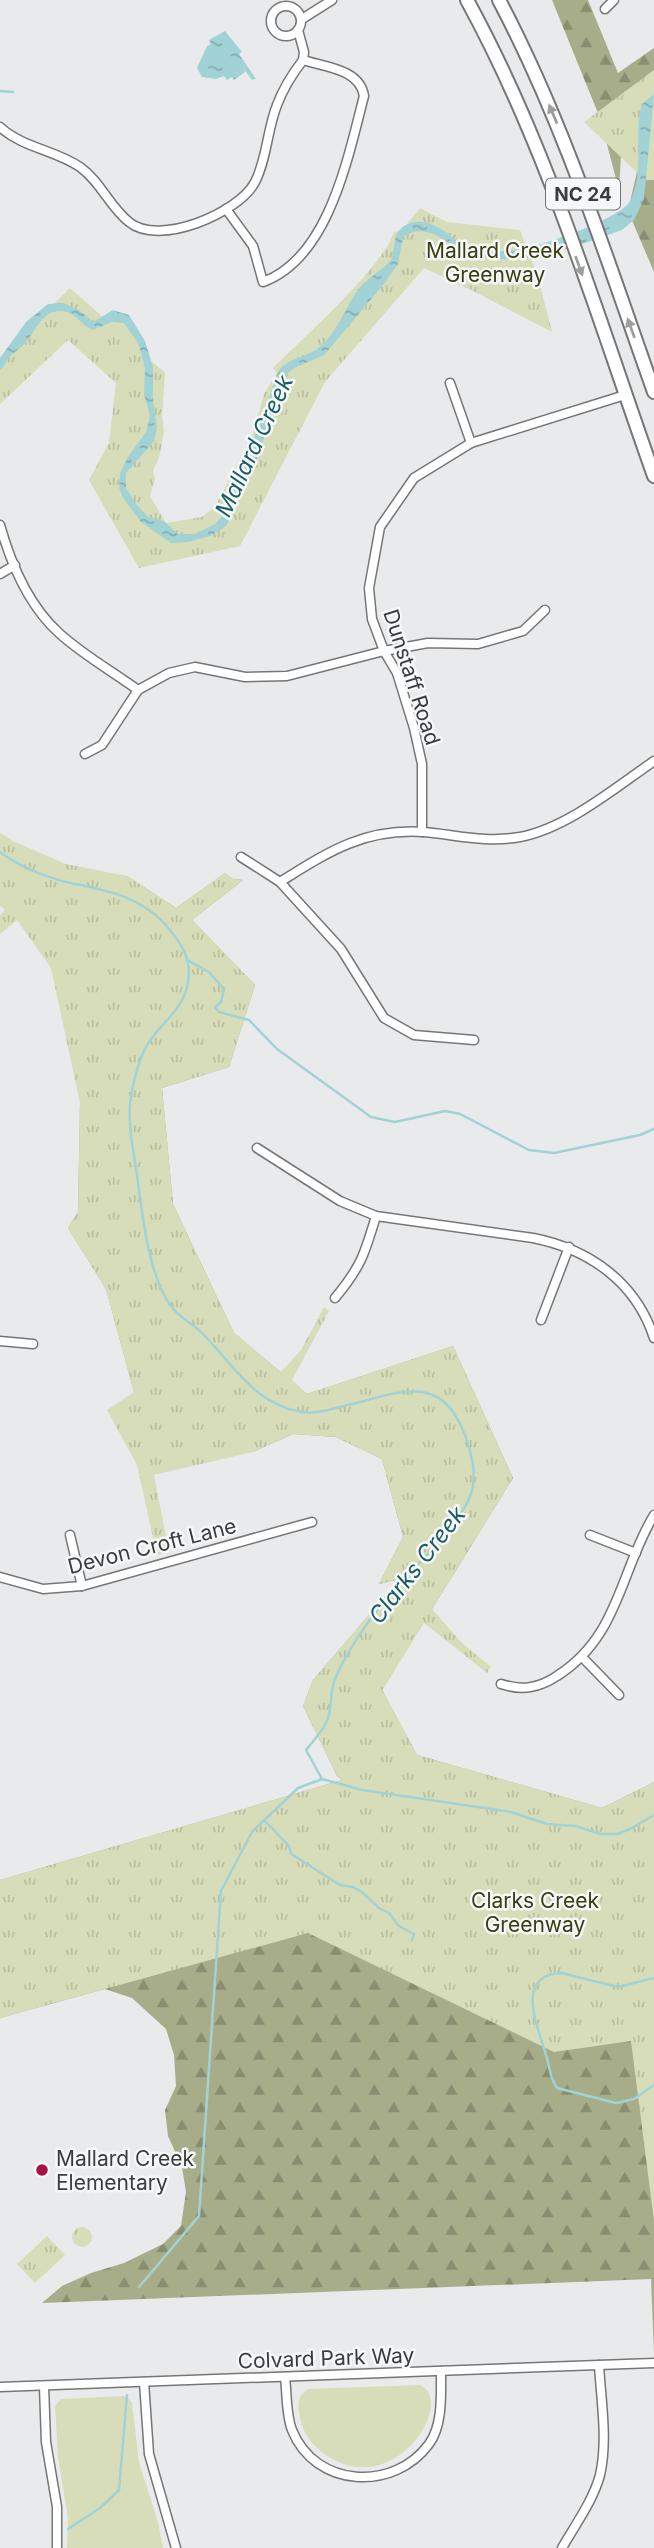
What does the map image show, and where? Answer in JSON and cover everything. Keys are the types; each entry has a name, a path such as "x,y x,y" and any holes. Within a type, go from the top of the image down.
{"main road":[{"name":"NC 24","path":"467,0 503,70 536,145 654,476"},
{"name":"NC 24","path":"499,0 556,120 654,392"}],"street":[{"path":"291,6 299,0"},
{"path":"0,127 12,138 78,166 100,185 113,206 131,225 154,230 179,230 235,204 255,183 276,106 303,60 304,52 298,30 302,19 332,0"},
{"path":"605,9 614,0"},
{"path":"298,30 285,36 272,28 272,13 278,3 291,6 300,13 302,19"},
{"path":"226,209 253,246 263,282 280,276 297,260 331,210 365,96 363,88 350,74 303,60"},
{"path":"450,383 471,443"},
{"name":"Dunstaff Road","path":"422,832 422,764 414,728 397,673 384,651 372,619 369,588 380,527 414,478 471,443 625,395"},
{"path":"0,526 28,594 53,628 138,690"},
{"path":"0,573 15,565"},
{"path":"85,754 102,745 138,690 169,673 195,667 245,677 286,676 384,651 428,643 478,644 523,631 545,610"},
{"path":"280,882 338,846 382,834 422,832 489,841 542,831 569,817 654,761"},
{"path":"241,857 280,882 341,949 384,1018 414,1035 474,1040"},
{"path":"257,1148 340,1201 376,1216 533,1238 569,1247 609,1270 650,1314 654,1338"},
{"path":"335,1298 357,1270 364,1256 376,1216"},
{"path":"541,1320 569,1247"},
{"path":"0,1341 33,1344"},
{"path":"500,1684 522,1689 541,1685 561,1674 582,1657 613,1613 654,1515"},
{"name":"Devon Croft Lane","path":"0,1577 43,1588 82,1586 312,1522"},
{"path":"70,1535 82,1586"},
{"path":"590,1535 636,1553"},
{"path":"582,1657 619,1695"},
{"name":"Colvard Park Way","path":"0,2387 654,2362"},
{"path":"562,2548 593,2493 603,2459 599,2365"},
{"path":"285,2377 292,2430 308,2455 331,2472 363,2480 401,2470 430,2444 442,2410 441,2371"},
{"path":"144,2382 149,2454 176,2548"},
{"path":"44,2386 46,2442 57,2507 57,2548"}],"green space":[{"path":"552,0 588,0 618,73 654,48 654,70 622,138 619,190 600,118"},
{"path":"654,70 654,180 645,180 584,122"},
{"path":"654,97 654,272 628,211"},
{"name":"Mallard Creek Greenway","path":"420,208 447,222 520,230 538,277 552,332 424,268 325,382 240,546 139,568 89,480 109,443 116,383 68,340 0,404 0,358 30,318 57,301 70,288 105,319 126,318 150,360 165,373 162,416 164,430 160,455 153,471 155,479 150,496 166,523 202,517 215,507 253,434 264,394 277,373 273,368 359,283 387,247 394,232 402,230"},
{"name":"Clarks Creek Greenway","path":"0,833 66,864 127,876 176,908 225,873 233,879 243,880 192,920 255,985 229,1067 162,1088 173,1204 234,1333 281,1372 301,1350 324,1307 329,1311 292,1380 307,1394 453,1346 513,1478 432,1609 461,1642 491,1667 487,1673 424,1623 382,1690 417,1755 602,1808 654,1782 654,2221 631,2041 554,2052 308,1933 0,2018 0,1880 342,1780 337,1776 303,1706 313,1680 400,1579 379,1584 403,1537 382,1459 336,1437 293,1434 253,1452 154,1475 169,1552 157,1555 137,1465 107,1410 134,1392 106,1289 68,1228 78,1212 80,1103 51,968 17,920 0,934 0,915 5,910 0,906"},
{"name":"Clarks Creek Greenway","path":"0,870 127,876 176,908 225,873 233,879 243,880 192,920 255,985 229,1067 162,1088 173,1204 234,1333 307,1394 453,1346 513,1478 382,1690 417,1755 602,1808 654,1782 654,2354 651,2279 42,2303 62,2286 91,2273 124,2263 163,2244 181,2226 186,2192 182,2167 168,2136 165,2110 176,2086 174,2055 166,2029 132,1998 105,1989 0,2018 0,1880 342,1780 337,1776 303,1706 313,1680 400,1579 379,1584 403,1537 382,1459 336,1437 293,1434 253,1452 134,1392 106,1289 68,1228 78,1212 80,1103 121,1011"},
{"path":"82,2227 89,2230 92,2237 89,2244 82,2247 75,2244 72,2237 75,2230"},
{"path":"47,2236 65,2255 35,2283 17,2264"},
{"path":"420,2385 429,2394 430,2409 425,2426 413,2443 397,2457 376,2466 353,2466 327,2456 311,2441 303,2427 298,2404 308,2389"},
{"path":"125,2396 132,2402 139,2463 158,2522 163,2548 67,2548 68,2518 58,2457 55,2406 61,2399"}],"water":[{"path":"225,31 242,52 239,54 256,79 252,80 244,69 245,72 234,80 232,77 227,80 224,76 216,79 202,77 197,68 207,46 211,44 209,40"},
{"name":"Mallard Creek","path":"654,94 644,199 634,220 622,230 550,254 515,259 476,256 423,231 403,237 398,264 324,355 294,368 285,376 256,461 229,521 225,527 210,536 171,543 141,522 123,498 119,488 120,473 146,432 150,416 144,394 145,368 141,353 138,343 124,323 112,322 93,330 66,312 49,314 0,370 0,358 26,322 48,304 63,303 79,310 93,322 113,310 129,315 145,341 153,367 153,401 157,427 154,441 126,473 126,488 148,517 164,521 178,534 195,534 215,524 224,514 279,370 289,362 317,349 327,339 359,288 391,260 400,229 414,222 423,222 440,228 471,248 503,251 544,243 587,228 614,214 630,201 634,191 638,168 640,111 642,104"}],"waterway":[{"path":"0,91 13,92"},
{"name":"Clarks Creek","path":"0,852 40,874 118,894 142,905 163,922 184,952 189,968 184,997 143,1053 130,1104 131,1134 148,1246 157,1278 170,1305 204,1335 246,1382 285,1408 316,1412 386,1395 417,1392 444,1402 455,1415 466,1439 474,1478 466,1505 445,1535 375,1613 350,1650 335,1679 326,1722 306,1750 322,1779 362,1790 511,1812 547,1824 575,1826 601,1834 617,1834 654,1815"},
{"path":"189,961 209,972 224,989 221,1002 215,1007 219,1012 249,1020 277,1049 371,1117 395,1122 445,1111 460,1114 529,1150 554,1153 640,1135 654,1129"},
{"path":"139,2287 199,2216 221,1891 252,1832 298,1788 322,1779"},
{"path":"265,1821 289,1846 291,1854 340,1885 362,1892 379,1908 389,1913 399,1926 414,1934 412,1940"},
{"name":"Clarks Creek","path":"654,1978 618,1987 561,1973 547,1976 538,1982 533,2003 534,2016 557,2088 616,2103 634,2099 654,2085"},
{"path":"68,2529 100,2508 119,2490 127,2395"}],"place":[{"name":"Mallard Creek Elementary","path":"42,2170"}]}
